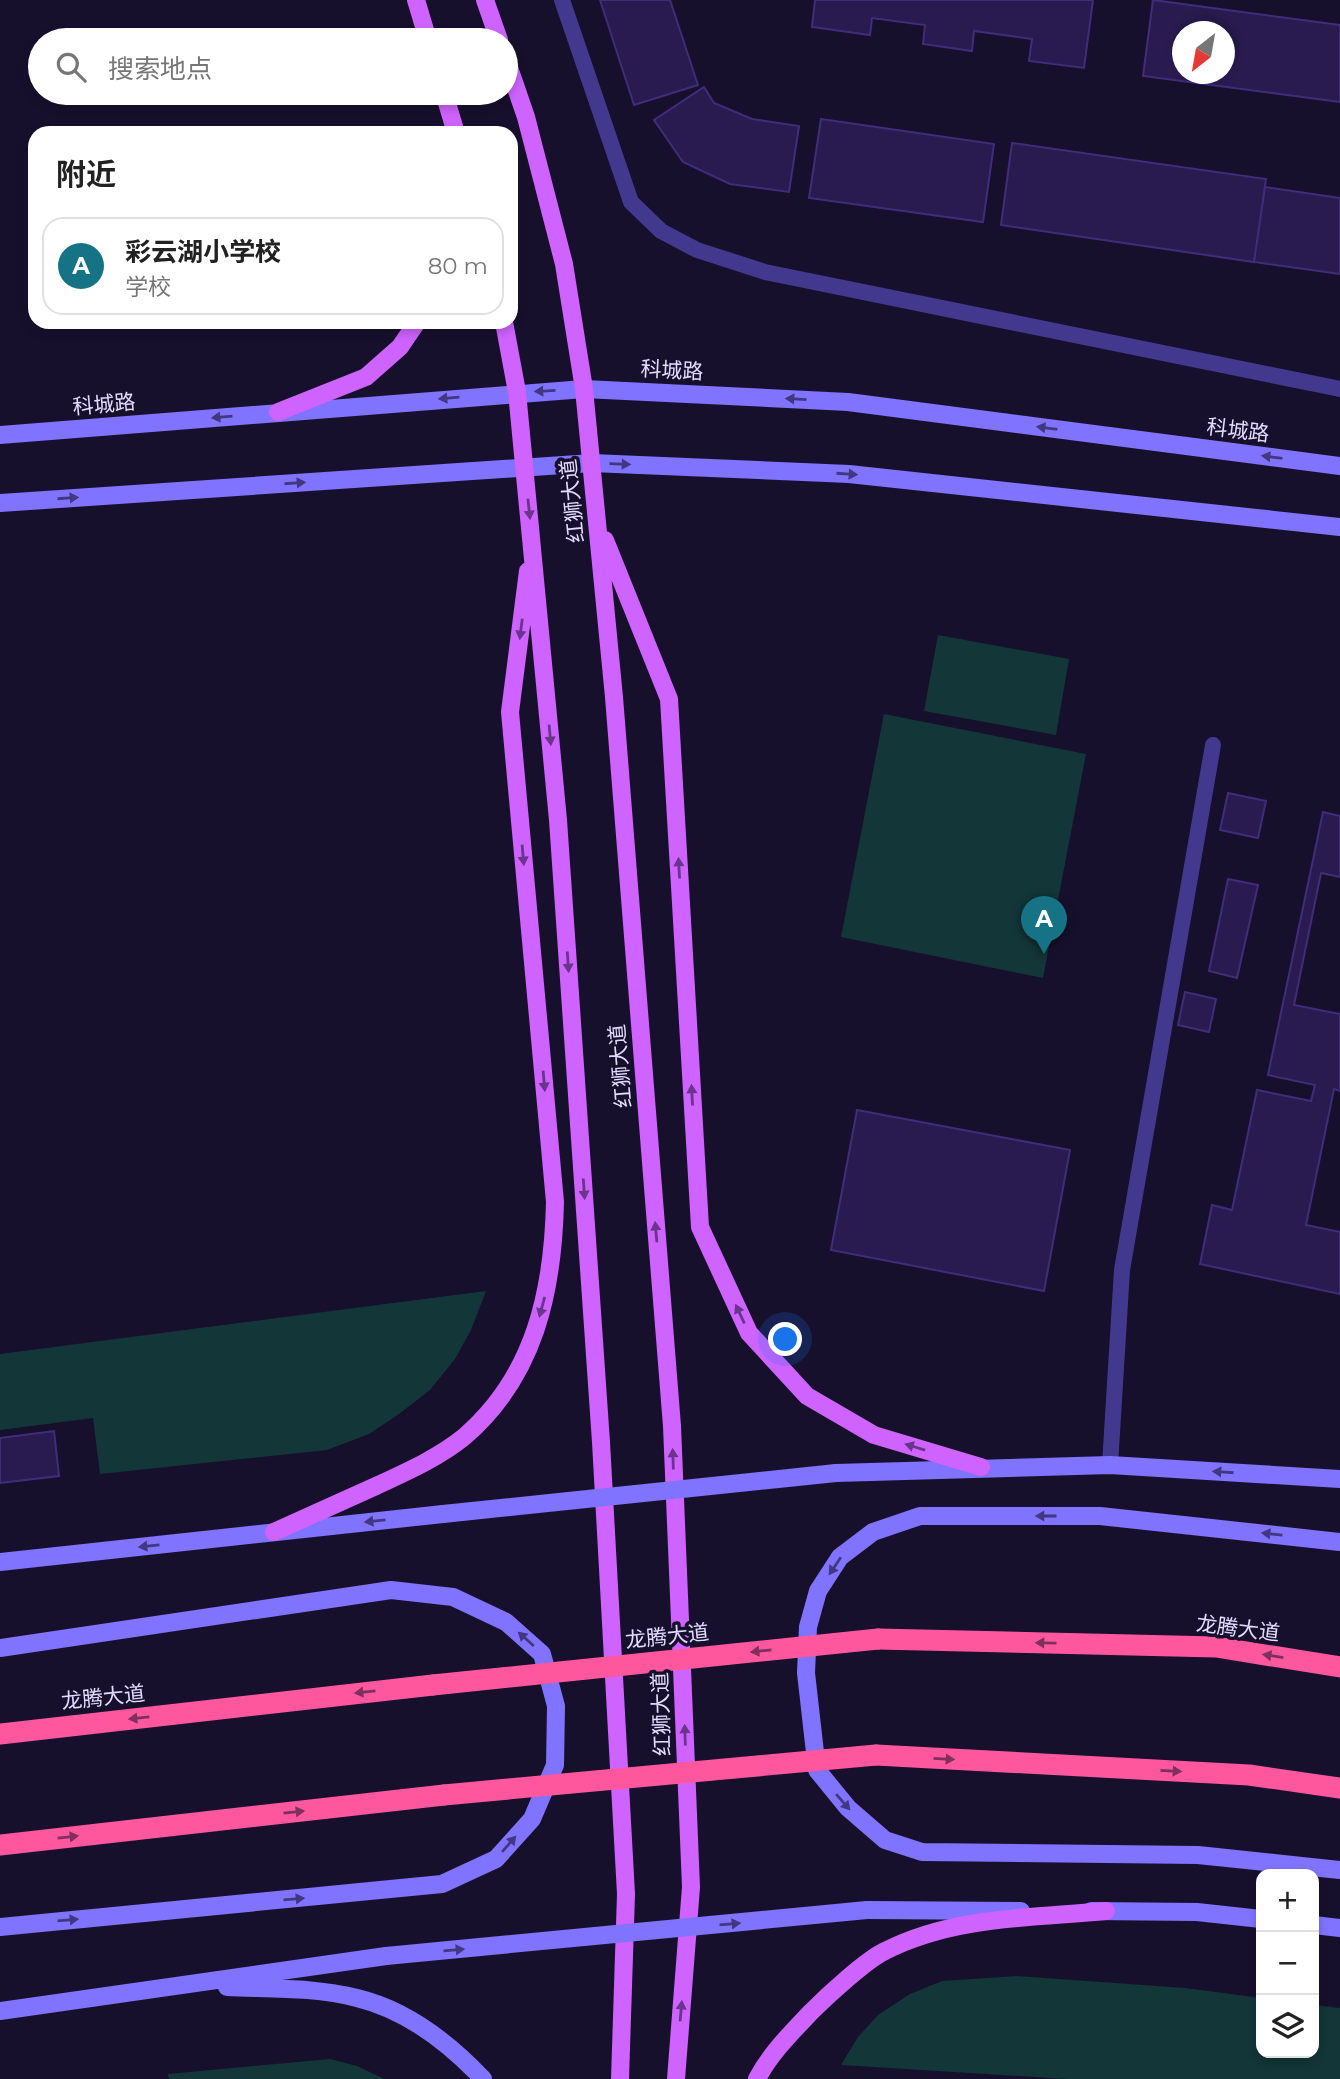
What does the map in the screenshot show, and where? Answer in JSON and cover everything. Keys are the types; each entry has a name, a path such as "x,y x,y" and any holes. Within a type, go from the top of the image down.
{"highway":[{"name":"龙腾大道","path":"0,1734 433,1685 878,1639 1216,1647 1340,1667"},
{"path":"0,1845 444,1795 876,1755 1250,1775 1340,1788"}],"main road":[{"path":"416,0 424,28"},
{"path":"485,0 495,28"},
{"name":"红狮大道","path":"518,94 564,264 584,389 614,697 672,1426 691,1887 676,2079"},
{"path":"447,105 453,126"},
{"path":"278,412 366,377 400,347 412,329"},
{"name":"红狮大道","path":"505,329 517,392 558,820 602,1456 626,1894 620,2079"},
{"name":"科城路","path":"0,435 517,392 584,389 848,402 1340,466"},
{"path":"0,503 592,463 849,474 1340,527"},
{"path":"597,519 669,699 700,1227 749,1334 807,1395 874,1435 981,1467"},
{"path":"274,1532 421,1465 463,1438 493,1408 518,1371 537,1329 554,1244 555,1202 510,712 532,537"},
{"path":"0,1562 836,1473 1110,1465 1340,1479"},
{"path":"1340,1542 1100,1516 920,1516 873,1532 840,1557 818,1591 808,1627 806,1673 817,1770 848,1808 885,1840 922,1852 1198,1855 1340,1870"},
{"path":"0,1648 390,1590 453,1597 506,1622 542,1654 556,1706 555,1765 532,1819 496,1860 442,1884 0,1927"},
{"path":"0,2011 386,1956 867,1910 1197,1912 1256,1918"},
{"path":"757,2079 788,2035 823,2000 883,1951 928,1934 973,1923 1106,1911"},
{"path":"1319,1926 1340,1928"},
{"path":"185,1985 308,1990 358,1998 407,2017 454,2049 483,2079"}],"lane":[{"path":"562,0 631,202 661,231 697,250 765,272 1340,390"},
{"path":"1110,1465 1122,1270 1213,745"}],"green space":[{"path":"938,635 1069,659 1056,735 924,711"},
{"path":"884,714 1086,754 1043,978 841,937"},
{"path":"486,1291 471,1330 455,1359 430,1390 369,1434 327,1450 100,1474 93,1418 0,1430 0,1354"},
{"path":"1017,1976 1185,1988 1256,1997 1256,2058 1319,2058 1319,2006 1340,2008 1340,2079 1067,2079 841,2065 858,2037 878,2015 910,1994 942,1981"},
{"path":"330,2059 357,2066 384,2079 169,2079 168,2074"}],"building":[{"path":"600,0 670,0 698,85 634,105"},
{"path":"815,0 1093,0 1084,68 1029,61 1032,39 974,31 972,51 923,44 925,25 872,18 870,35 812,27"},
{"path":"1153,0 1340,25 1340,102 1204,84 1235,84 1235,21 1172,21 1172,80 1143,76"},
{"path":"704,87 714,103 752,119 799,126 789,192 730,184 683,162 654,120"},
{"path":"821,119 994,144 983,222 809,198"},
{"path":"1012,143 1266,179 1254,262 1001,225"},
{"path":"1265,187 1340,198 1340,274 1254,262"},
{"path":"1228,793 1266,801 1258,838 1220,830"},
{"path":"1323,812 1340,816 1340,877 1321,873 1294,1005 1340,1014 1340,1091 1334,1089 1306,1225 1340,1232 1340,1294 1200,1264 1212,1205 1232,1210 1257,1090 1311,1101 1315,1085 1268,1075"},
{"path":"1228,879 1258,885 1237,978 1209,971"},
{"path":"1185,992 1216,999 1209,1032 1178,1025"},
{"path":"857,1110 1070,1150 1044,1291 831,1250"},
{"path":"54,1431 59,1476 0,1483 0,1438"}],"place":[{"name":"彩云湖小学校","path":"1044,954"}]}
